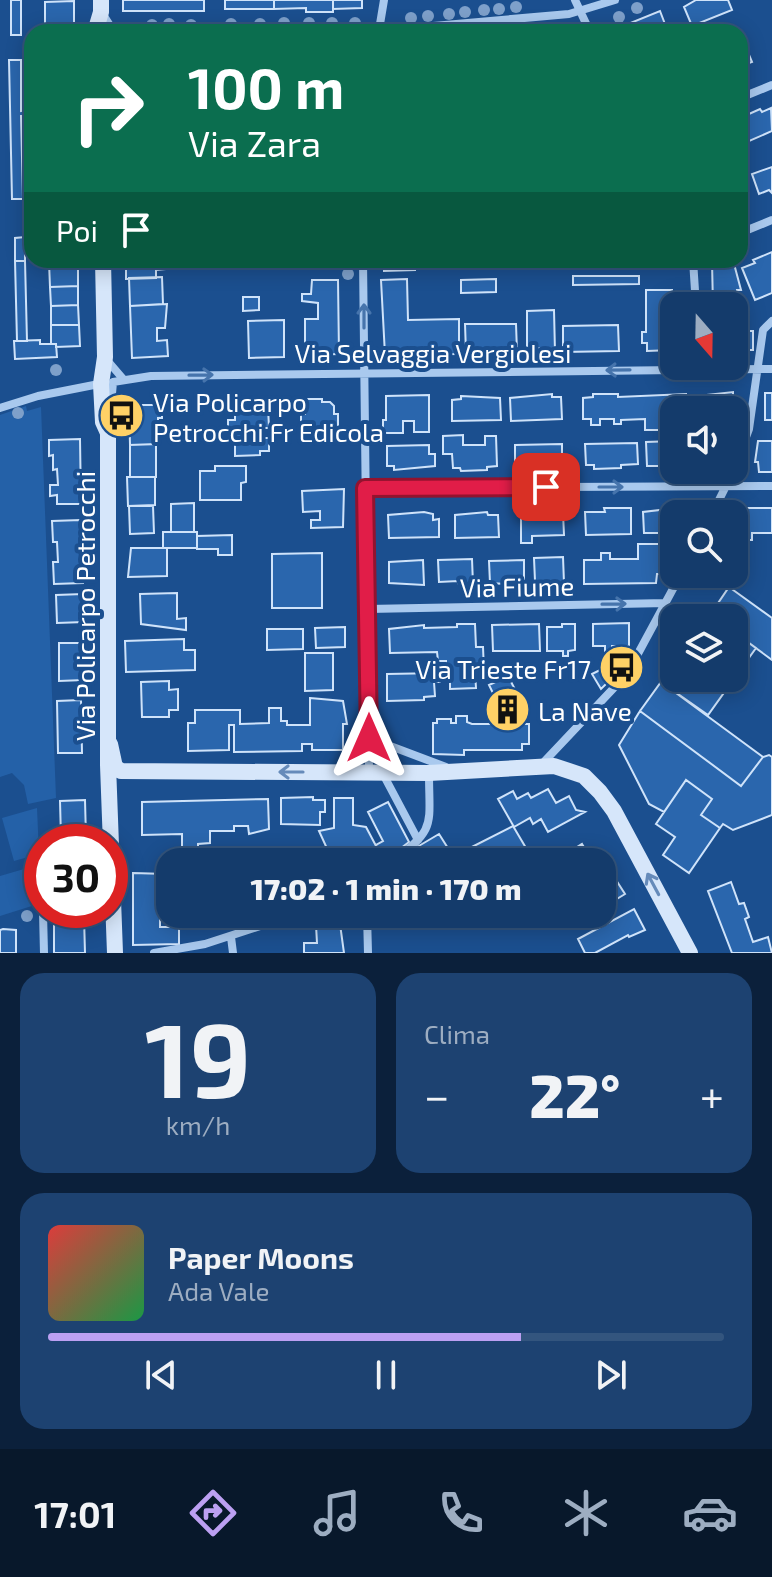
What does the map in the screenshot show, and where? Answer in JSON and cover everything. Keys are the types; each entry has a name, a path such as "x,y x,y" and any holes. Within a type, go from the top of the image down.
{"street":[{"path":"380,24 384,0"},
{"path":"575,0 586,24"},
{"path":"446,24 580,12 615,0"},
{"path":"101,6 110,24"},
{"path":"748,95 772,85"},
{"path":"748,230 772,220"},
{"name":"Via Policarpo Petrocchi","path":"103,268 107,383 103,422 108,433 109,794 115,953"},
{"path":"363,268 369,738 376,772 418,840"},
{"path":"694,268 695,292"},
{"path":"748,432 763,330 772,321"},
{"path":"105,357 124,380"},
{"name":"Via Selvaggia Vergiolesi","path":"0,408 31,398 124,380 193,375 660,369"},
{"name":"Via Selvaggia Vergiolesi","path":"748,369 772,369"},
{"path":"720,500 727,486"},
{"path":"365,488 772,486"},
{"path":"541,765 627,674 674,588"},
{"name":"Via Fiume","path":"368,609 666,603"},
{"path":"369,738 458,770"},
{"path":"110,744 115,767 121,771"},
{"path":"109,794 112,776 121,771 429,773 541,765 566,768 590,781 620,821 693,951"},
{"path":"409,848 429,824 429,773"},
{"path":"43,928 44,953"},
{"path":"154,953 231,937 257,928"},
{"path":"367,928 368,953"},
{"path":"231,937 233,953"}],"shaded area":[{"path":"26,406 27,411 41,407 56,798 28,804 24,785 12,773 0,777 0,415"},
{"path":"37,808 38,824 24,824 24,858 14,861 2,818"},
{"path":"24,869 24,908 0,916 0,876"}],"building":[{"path":"11,0 21,0 21,35 11,35"},
{"path":"123,0 204,0 204,11 123,11"},
{"path":"225,0 274,0 274,9 225,9"},
{"path":"274,0 333,0 333,12 306,12 306,8 274,9"},
{"path":"333,0 362,0 362,8 333,9"},
{"path":"696,0 728,0 732,10 691,24 684,7"},
{"path":"74,1 74,24 45,24 45,2"},
{"path":"660,11 665,24 628,24"},
{"path":"9,60 21,60 23,199 12,199"},
{"path":"771,108 772,131 748,142 748,114 760,109 762,112"},
{"path":"772,167 772,193 769,190 759,194 752,174"},
{"path":"24,237 24,261 15,261 15,238"},
{"path":"772,252 772,293 755,300 742,268 755,263 753,260"},
{"path":"15,261 24,261 27,341 17,341"},
{"path":"49,268 78,268 78,286 50,287"},
{"path":"126,268 165,268 156,270 156,278 126,279"},
{"path":"384,268 415,268 415,270 384,271"},
{"path":"712,268 735,268 741,290 713,292"},
{"path":"573,276 639,276 639,284 573,285"},
{"path":"162,277 163,304 130,306 129,278"},
{"path":"407,279 408,320 459,319 459,354 385,355 381,280"},
{"path":"496,279 496,292 461,293 461,280"},
{"path":"312,280 338,280 339,354 305,355 305,319 318,319 318,303 302,301 302,294 311,294"},
{"path":"78,286 78,305 51,306 50,287"},
{"path":"646,290 672,290 660,292 660,350 647,351 647,343 642,343 642,332 646,332"},
{"path":"243,297 259,297 259,310 243,311"},
{"path":"167,304 165,328 157,328 157,341 167,340 168,356 132,358 130,306"},
{"path":"78,305 79,325 51,325 51,306"},
{"path":"554,310 555,352 543,352 542,348 527,349 527,311"},
{"path":"284,320 284,357 249,358 248,321"},
{"path":"465,324 516,324 517,352 466,353"},
{"path":"51,325 79,325 80,346 56,347 56,344 51,344"},
{"path":"618,325 619,351 563,352 563,326"},
{"path":"748,331 753,331 753,350 748,350"},
{"path":"40,340 40,344 56,344 57,357 15,359 14,341"},
{"path":"733,392 733,396 698,396"},
{"path":"765,393 772,393 772,420 765,420"},
{"path":"552,394 552,397 561,397 562,419 511,421 510,398"},
{"path":"593,394 618,394 618,397 686,394 660,396 659,430 645,430 645,419 621,420 621,424 614,424 614,419 600,419 600,425 591,425 591,419 583,419 583,398 593,397"},
{"path":"429,395 429,432 414,432 414,421 403,421 403,433 383,433 386,396"},
{"path":"461,396 500,398 501,420 452,421 452,400 461,399"},
{"path":"305,399 322,399 322,402 330,402 334,406 334,414 338,414 338,433 305,437 301,432 301,414 305,414"},
{"path":"129,405 162,405 162,418 158,418 158,444 130,445"},
{"path":"235,407 268,407 269,428 260,428 260,438 269,438 269,451 260,451 260,455 235,456 235,432 228,432 228,420 235,420"},
{"path":"463,435 463,445 485,445 485,436 496,436 497,466 487,467 487,470 461,471 460,468 453,468 452,454 443,454 443,436"},
{"path":"80,439 81,504 57,504 57,495 50,496 50,485 58,485 57,469 53,470 53,455 49,456 49,440"},
{"path":"758,441 772,441 772,472 759,472 758,462 755,462"},
{"path":"646,442 660,442 660,466 647,466"},
{"path":"637,443 638,464 594,469 594,465 586,465 585,444"},
{"path":"156,444 156,477 130,477 130,445"},
{"path":"562,444 562,468 519,468 515,465 515,445"},
{"path":"429,445 429,454 435,454 435,466 394,470 394,466 387,466 387,446"},
{"path":"215,466 246,466 246,482 241,483 241,500 200,500 200,471 215,471"},
{"path":"127,477 155,477 155,505 128,506"},
{"path":"344,489 343,527 311,528 311,520 320,520 320,511 303,512 302,491"},
{"path":"194,503 194,532 171,532 171,504"},
{"path":"129,506 153,506 154,533 130,534"},
{"path":"604,508 631,508 631,534 586,535 585,512 605,512"},
{"path":"748,508 772,508 772,533 752,533 752,540 748,540"},
{"path":"528,510 563,513 564,535 532,536 532,543 521,543 521,514 528,514"},
{"path":"660,510 660,533 644,533 643,512"},
{"path":"487,512 488,515 498,515 499,537 455,538 455,515"},
{"path":"433,514 433,520 439,519 439,537 389,538 388,515"},
{"path":"81,520 83,583 54,584 53,562 58,562 52,521"},
{"path":"163,532 197,532 197,548 163,548"},
{"path":"232,535 232,555 218,555 218,549 197,549 197,536"},
{"path":"638,544 660,544 660,574 657,574 656,583 584,584 584,560 601,560 601,553 610,553 610,559 638,559"},
{"path":"131,548 167,548 167,576 128,577"},
{"path":"322,553 322,608 272,608 272,554"},
{"path":"563,557 564,583 535,581 534,558"},
{"path":"472,559 473,584 439,582 438,560"},
{"path":"423,560 424,585 389,583 389,562"},
{"path":"524,560 524,585 490,583 489,561"},
{"path":"730,588 772,618 772,660 748,642 748,604 717,604"},
{"path":"177,593 177,619 186,618 186,630 141,624 140,594"},
{"path":"83,594 84,622 57,623 56,595"},
{"path":"629,623 629,646 612,646 612,652 605,652 605,646 593,646 593,624"},
{"path":"457,624 475,624 476,647 483,647 484,671 475,671 476,688 450,689 450,672 446,671 446,661 438,661 437,652 390,653 389,629 424,625 424,628 457,627"},
{"path":"539,624 540,651 493,651 492,625"},
{"path":"562,624 575,624 575,650 568,651 568,656 563,656 563,651 547,651 547,627 562,627"},
{"path":"345,627 345,647 316,648 315,628"},
{"path":"267,629 303,629 303,649 267,650"},
{"path":"184,639 184,650 195,650 195,670 126,672 125,641"},
{"path":"748,642 756,648 748,659"},
{"path":"59,643 84,643 84,680 59,681"},
{"path":"305,653 333,653 333,690 305,691"},
{"path":"604,668 611,679 601,689 592,674"},
{"path":"440,673 440,682 434,682 435,696 424,697 424,700 387,701 387,674"},
{"name":"La Nave","path":"508,676 520,699 511,704 521,724 529,724 529,744 522,744 522,750 464,750 464,755 433,754 433,723 437,723 437,719 451,719 451,723 456,723 456,716 467,716 467,722 472,724 508,724 489,685"},
{"path":"169,681 169,690 178,689 178,710 169,710 169,717 142,717 141,682"},
{"path":"660,683 660,692 675,692 763,757 741,786 640,711"},
{"path":"675,692 724,692 708,715"},
{"path":"310,698 343,701 347,724 343,724 343,750 312,750 312,744 302,744 302,751 234,752 234,725 229,725 229,750 188,751 188,723 195,723 195,710 240,710 240,724 269,723 269,708 281,708 281,721 287,721 287,725 310,725"},
{"path":"81,700 82,753 58,753 57,701"},
{"path":"640,711 741,786 763,757 772,757 772,815 733,830 723,824 720,828 701,815 712,799 686,780 664,812 649,804 619,745"},
{"path":"686,780 712,799 701,815 720,828 689,873 663,855 675,837 656,824"},
{"path":"548,789 556,803 569,796 576,810 585,812 548,832 541,819 533,824 530,818 514,827 498,799 513,791 517,799 528,793 531,798"},
{"path":"313,797 313,800 325,800 325,812 320,812 320,825 281,824 281,798"},
{"path":"334,798 353,798 353,825 366,827 377,848 327,848 319,831 334,828"},
{"path":"268,799 269,829 249,834 248,826 234,826 234,831 210,831 210,843 198,844 198,847 182,847 182,834 142,835 142,802"},
{"path":"85,800 86,824 61,824 60,801"},
{"path":"388,802 409,842 401,848 378,848 376,845 383,841 368,812"},
{"path":"513,826 526,848 470,848"},
{"path":"439,834 448,848 415,848"},
{"path":"133,873 156,874 156,928 179,928 179,944 133,945"},
{"path":"616,880 625,894 616,899"},
{"path":"731,882 739,904 744,903 749,917 745,919 753,942 768,937 772,953 732,953 708,891"},
{"path":"634,909 645,930 628,935 595,953 585,953 578,939 599,928 616,928 616,919"},
{"path":"54,928 84,928 85,953 54,953"},
{"path":"316,928 341,928 344,953 304,953 304,943 317,943"},
{"path":"0,930 16,930 16,953 0,953"}],"place":[{"name":"Via Policarpo Petrocchi Fr Edicola","path":"122,416"},
{"name":"Via Trieste Fr17","path":"622,668"},
{"name":"La Nave","path":"507,710"}],"route":[{"path":"369,738 365,488 546,487"}]}
